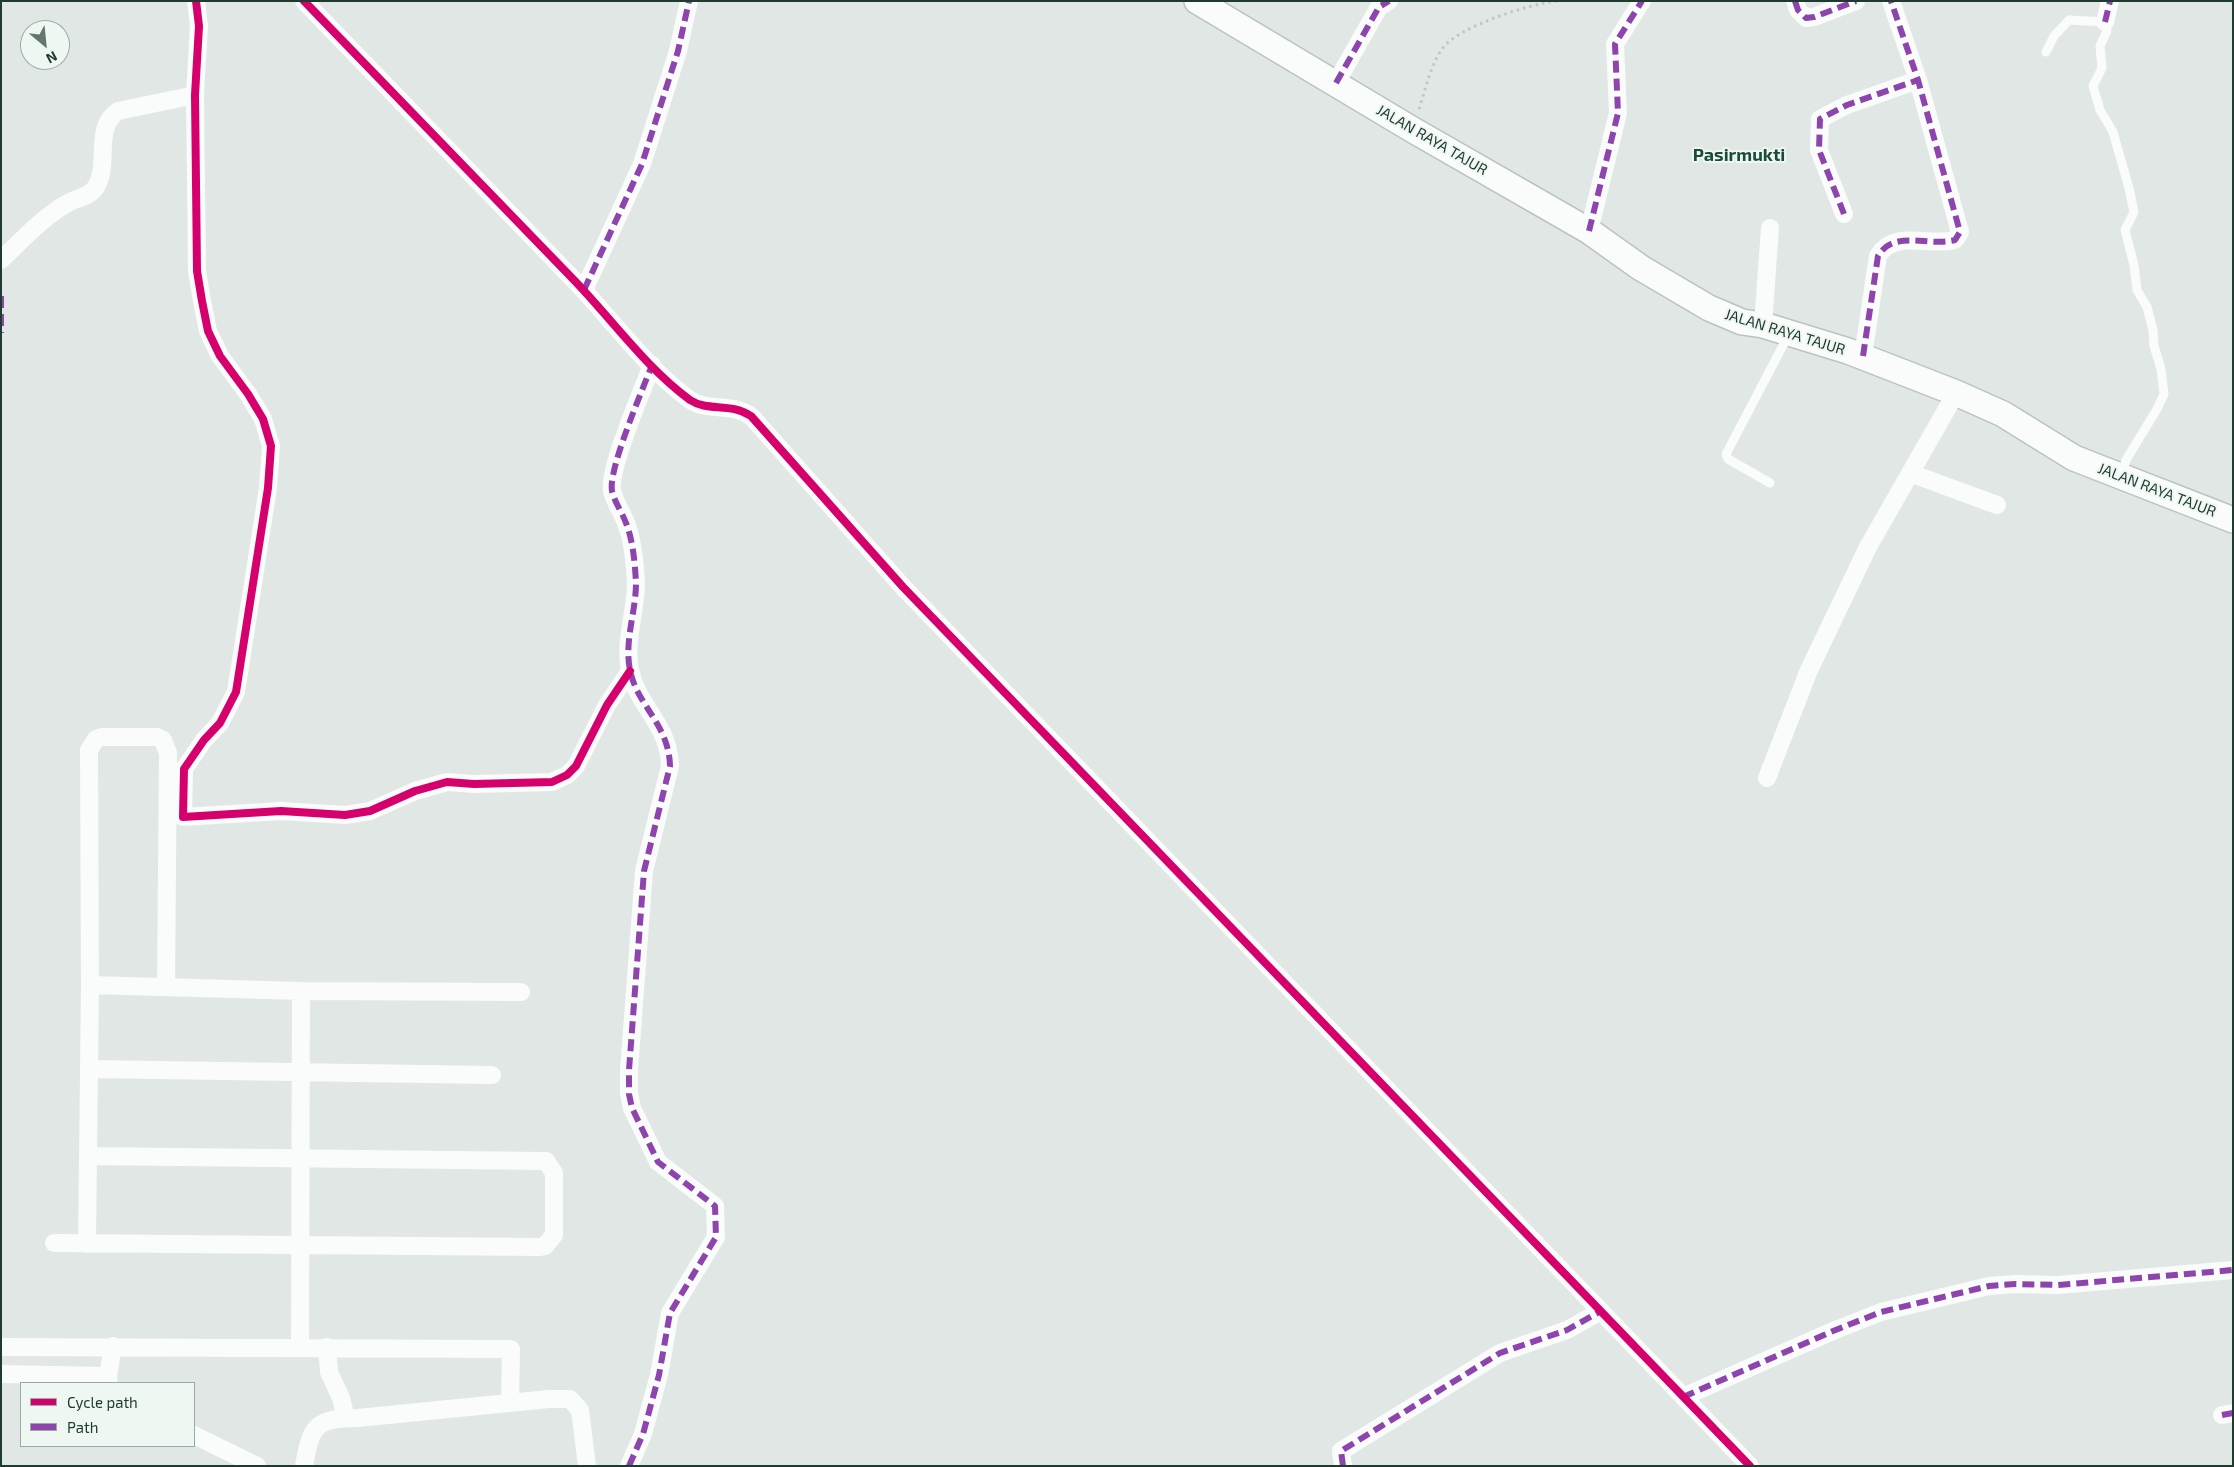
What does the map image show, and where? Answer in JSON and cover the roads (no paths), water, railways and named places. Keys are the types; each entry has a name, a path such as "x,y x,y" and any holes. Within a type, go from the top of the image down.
{"main road":[{"name":"JALAN RAYA TAJUR","path":"1198,1 1413,130 1589,231 1641,268 1709,308 1742,322 1763,325 1863,356 1956,393 2003,414 2074,458 2233,520"}],"street":[{"path":"196,1 199,26 195,95 197,271 202,301 208,331 220,356 248,394 263,419 271,446 268,488 236,692 220,723 204,740 184,769 183,817 281,811 345,815 370,811 415,791 447,782 474,784 552,782 568,775 576,766 607,705 630,671"},
{"path":"304,1 584,290 652,364 693,402 704,406 732,407 751,416 910,594 1750,1466"},
{"path":"584,290 642,164 678,50 689,1"},
{"path":"1336,83 1379,7 1389,1"},
{"path":"1589,231 1618,113 1615,44 1642,1"},
{"path":"1795,1 1798,10 1806,18 1814,17 1856,1"},
{"path":"1863,356 1878,256 1882,248 1894,240 1945,243 1955,240 1960,232 1918,80 1891,1"},
{"path":"2105,22 2110,1"},
{"path":"1844,214 1819,150 1820,119 1847,105 1918,80"},
{"path":"1,260 66,204 86,195 95,188 99,179 105,125 110,116 118,111 195,95"},
{"path":"1763,325 1770,228"},
{"path":"629,1466 643,1434 659,1375 670,1313 716,1237 715,1206 658,1162 642,1133 629,1094 629,1070 644,871 670,766 670,750 659,724 636,688 630,671 627,651 636,599 636,581 628,529 612,489 614,472 632,415 652,364"},
{"path":"1767,778 1809,670 1868,547 1956,393"},
{"path":"1910,473 1997,505"},
{"path":"87,1244 90,985 89,750 96,739 102,737 157,736 163,740 168,753 166,986"},
{"path":"90,985 301,991 521,992"},
{"path":"300,1348 301,991"},
{"path":"89,1069 492,1075"},
{"path":"54,1243 545,1246 554,1235 554,1173 546,1161 88,1156"},
{"path":"1684,1397 1833,1331 1881,1312 1989,1286 2058,1284 2233,1270"},
{"path":"1344,1466 1341,1451 1500,1353 1567,1330 1601,1311"},
{"path":"1,1374 109,1380 113,1346"},
{"path":"1,1347 511,1349 510,1403"},
{"path":"327,1348 329,1372 341,1398 346,1418"},
{"path":"304,1466 312,1433 321,1423 335,1418 570,1399 580,1410 587,1466"},
{"path":"195,1436 257,1466"}],"lane":[{"path":"2046,52 2054,36 2069,20 2105,22 2108,31 2100,46 2102,68 2093,86 2100,110 2113,132 2129,188 2134,212 2125,230 2134,265 2137,290 2147,307 2153,330 2154,346 2161,369 2164,394 2126,460 2122,477"},
{"path":"1770,483 1728,459 1726,454 1789,334"}],"district":[{"name":"Pasirmukti","path":"1739,155"}]}
